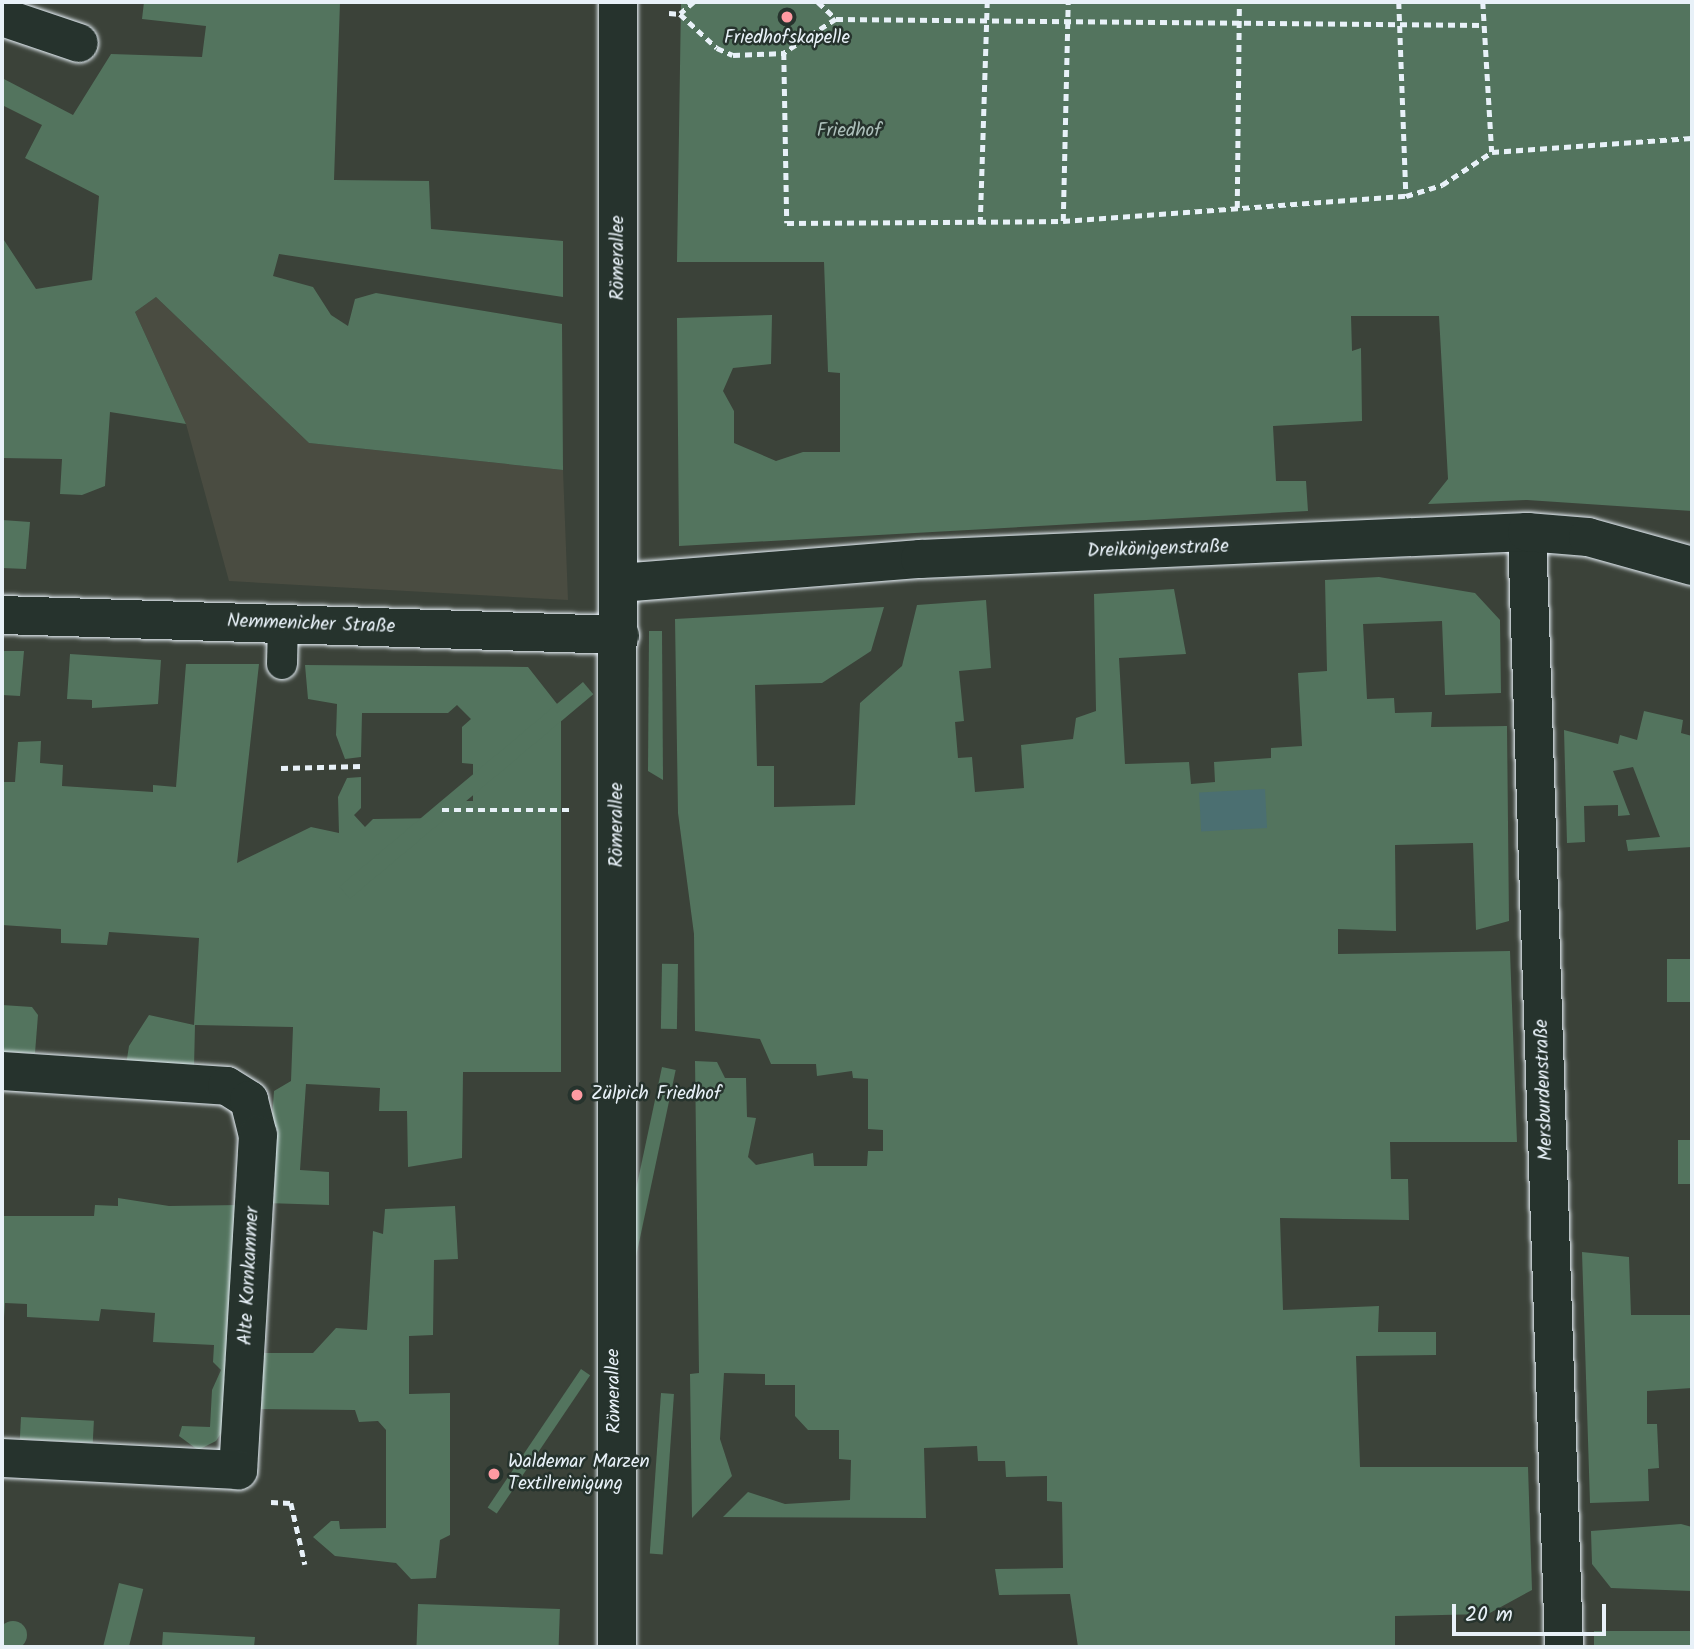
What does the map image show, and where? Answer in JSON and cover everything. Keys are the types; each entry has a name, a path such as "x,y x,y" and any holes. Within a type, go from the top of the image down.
{"street":[{"name":"Römerallee","path":"617,1647 620,635 618,2"},
{"path":"2,17 79,43"},
{"name":"Dreikönigenstraße","path":"620,583 920,559 1527,532 1588,537 1688,562"},
{"name":"Mersburdenstraße","path":"1527,532 1564,1647"},
{"name":"Nemmenicher Straße","path":"2,615 620,635"},
{"name":"Alte Kornkammer","path":"2,1071 226,1086 254,1108 238,1470"},
{"path":"2,1458 238,1470"}],"lane":[{"path":"282,625 282,664"}],"path":[{"path":"680,14 694,2"},
{"path":"818,2 836,19"},
{"path":"980,223 987,2"},
{"path":"1063,220 1068,2"},
{"path":"1237,208 1239,2"},
{"path":"1399,2 1406,196"},
{"path":"1483,2 1492,152"},
{"path":"669,13 680,14 700,37 733,55 784,53 836,19 1239,26 1484,25"},
{"path":"784,53 787,223 1063,220 1406,196 1442,185 1492,152 1692,138"},
{"path":"281,768 362,766"},
{"path":"442,810 574,809"},
{"path":"238,1470 259,1502 291,1503 305,1564"}],"shaded area":[{"path":"156,297 309,443 563,470 568,600 229,581 186,424 135,312"}],"green space":[{"path":"144,2 340,2 334,180 429,181 431,229 563,241 563,297 279,254 273,276 313,287 331,315 348,326 355,299 376,293 562,324 563,470 309,443 156,297 135,312 186,424 110,412 105,486 82,495 60,494 62,459 2,458 2,237 36,289 92,280 99,196 25,158 42,125 2,105 2,78 73,115 111,54 202,57 206,26 142,19"},
{"name":"Friedhof","path":"681,2 1692,2 1692,511 1527,500 1428,504 1448,479 1439,316 1351,316 1352,351 1361,348 1362,421 1273,426 1276,481 1306,481 1308,511 679,546 677,318 772,315 771,364 733,368 723,391 734,411 734,443 776,461 803,452 840,452 840,373 828,372 824,262 677,262"},
{"path":"2,520 30,522 26,569 2,568"},
{"path":"1379,577 1475,593 1500,620 1501,693 1445,695 1442,621 1363,624 1367,699 1394,698 1395,713 1432,712 1431,727 1507,726 1509,921 1476,930 1473,843 1395,845 1396,931 1338,929 1338,954 1510,951 1517,1142 1390,1142 1391,1179 1408,1179 1409,1220 1280,1218 1283,1310 1379,1306 1378,1332 1436,1332 1436,1355 1356,1356 1360,1467 1528,1467 1532,1590 1488,1614 1395,1616 1395,1647 1078,1647 1070,1594 999,1595 995,1569 1063,1568 1062,1502 1047,1501 1047,1476 1006,1477 1005,1461 978,1461 977,1446 924,1448 926,1518 723,1517 748,1492 785,1504 850,1500 851,1460 839,1459 839,1430 808,1430 795,1416 795,1385 765,1385 765,1374 724,1373 720,1439 732,1476 692,1518 690,1374 699,1373 695,1061 717,1062 725,1078 746,1078 747,1117 756,1118 748,1157 756,1165 813,1153 814,1166 867,1166 868,1151 883,1151 883,1130 868,1129 868,1079 853,1078 852,1071 817,1076 816,1064 771,1064 760,1039 695,1031 694,934 678,813 675,619 884,607 871,651 822,683 755,685 757,766 774,766 774,807 855,805 860,703 902,666 917,605 986,600 991,668 959,671 964,721 955,722 958,758 972,757 975,792 1024,788 1021,745 1073,739 1076,718 1096,711 1094,594 1174,589 1186,654 1119,658 1125,764 1189,762 1191,784 1215,782 1214,762 1271,758 1271,748 1302,746 1298,673 1327,671 1325,580"},
{"path":"649,631 662,631 663,780 648,771"},
{"path":"2,651 24,651 20,696 2,695"},
{"path":"70,654 161,660 158,704 92,708 92,700 67,699"},
{"path":"186,664 259,664 237,863 311,827 339,833 338,797 347,778 361,777 361,808 354,815 365,827 373,819 442,818 441,801 473,801 473,764 462,763 462,727 471,719 457,705 448,713 362,713 361,757 345,759 336,735 337,704 308,699 305,665 528,667 561,709 561,1072 463,1072 462,1158 408,1167 407,1111 379,1111 380,1088 306,1084 300,1170 329,1172 329,1205 266,1203 274,1091 291,1081 293,1027 195,1025 194,1068 126,1065 129,1046 149,1015 194,1025 199,938 109,932 107,945 61,943 61,929 2,925 2,782 15,782 18,742 41,741 40,763 63,765 62,786 153,792 153,785 176,787"},
{"path":"583,682 593,694 350,899 339,886"},
{"path":"1644,711 1683,720 1681,733 1692,736 1692,847 1628,851 1626,840 1660,837 1633,767 1613,771 1630,815 1618,816 1618,805 1584,806 1585,842 1567,843 1564,730 1618,744 1620,735 1637,740"},
{"path":"1667,959 1692,959 1692,1002 1667,1002"},
{"path":"662,964 678,964 677,1029 661,1029"},
{"path":"2,1005 32,1007 38,1015 35,1053 2,1052"},
{"path":"662,1067 676,1070 626,1306 612,1303"},
{"path":"1678,1140 1692,1140 1692,1184 1678,1184"},
{"path":"118,1198 169,1206 240,1205 227,1424 216,1441 198,1450 179,1436 182,1426 210,1427 212,1390 221,1370 213,1362 214,1345 153,1342 155,1313 101,1309 99,1321 27,1317 27,1304 5,1303 2,1347 2,1216 94,1216 95,1205 118,1206"},
{"path":"455,1206 458,1259 434,1260 433,1335 409,1336 409,1394 450,1393 450,1535 440,1540 436,1578 411,1579 396,1563 335,1556 313,1537 331,1521 339,1521 340,1529 386,1528 386,1430 378,1421 359,1422 355,1410 256,1409 260,1353 313,1353 336,1328 367,1330 373,1231 383,1234 385,1209"},
{"path":"1582,1252 1629,1257 1631,1315 1692,1315 1692,1388 1647,1391 1647,1424 1657,1424 1659,1468 1648,1469 1649,1501 1590,1503"},
{"path":"581,1369 590,1375 497,1514 488,1507"},
{"path":"661,1393 674,1394 663,1555 650,1554"},
{"path":"21,1417 94,1421 93,1443 20,1439"},
{"path":"1681,1524 1692,1527 1692,1591 1611,1588 1592,1564 1591,1531"},
{"path":"119,1583 143,1589 129,1647 104,1645"},
{"path":"418,1604 560,1609 559,1647 416,1647"},
{"path":"13,1621 23,1625 27,1635 23,1645 13,1649 3,1645 -1,1635 3,1625"},
{"path":"1594,1631 1692,1631 1692,1647 1594,1647"},
{"path":"163,1632 255,1637 254,1647 162,1647"}],"water":[{"path":"1265,789 1267,828 1201,831 1199,792"}],"place":[{"name":"Friedhofskapelle","path":"787,17"},
{"name":"Zülpich Friedhof","path":"577,1095"},
{"name":"Waldemar Marzen Textilreinigung","path":"494,1474"}]}
